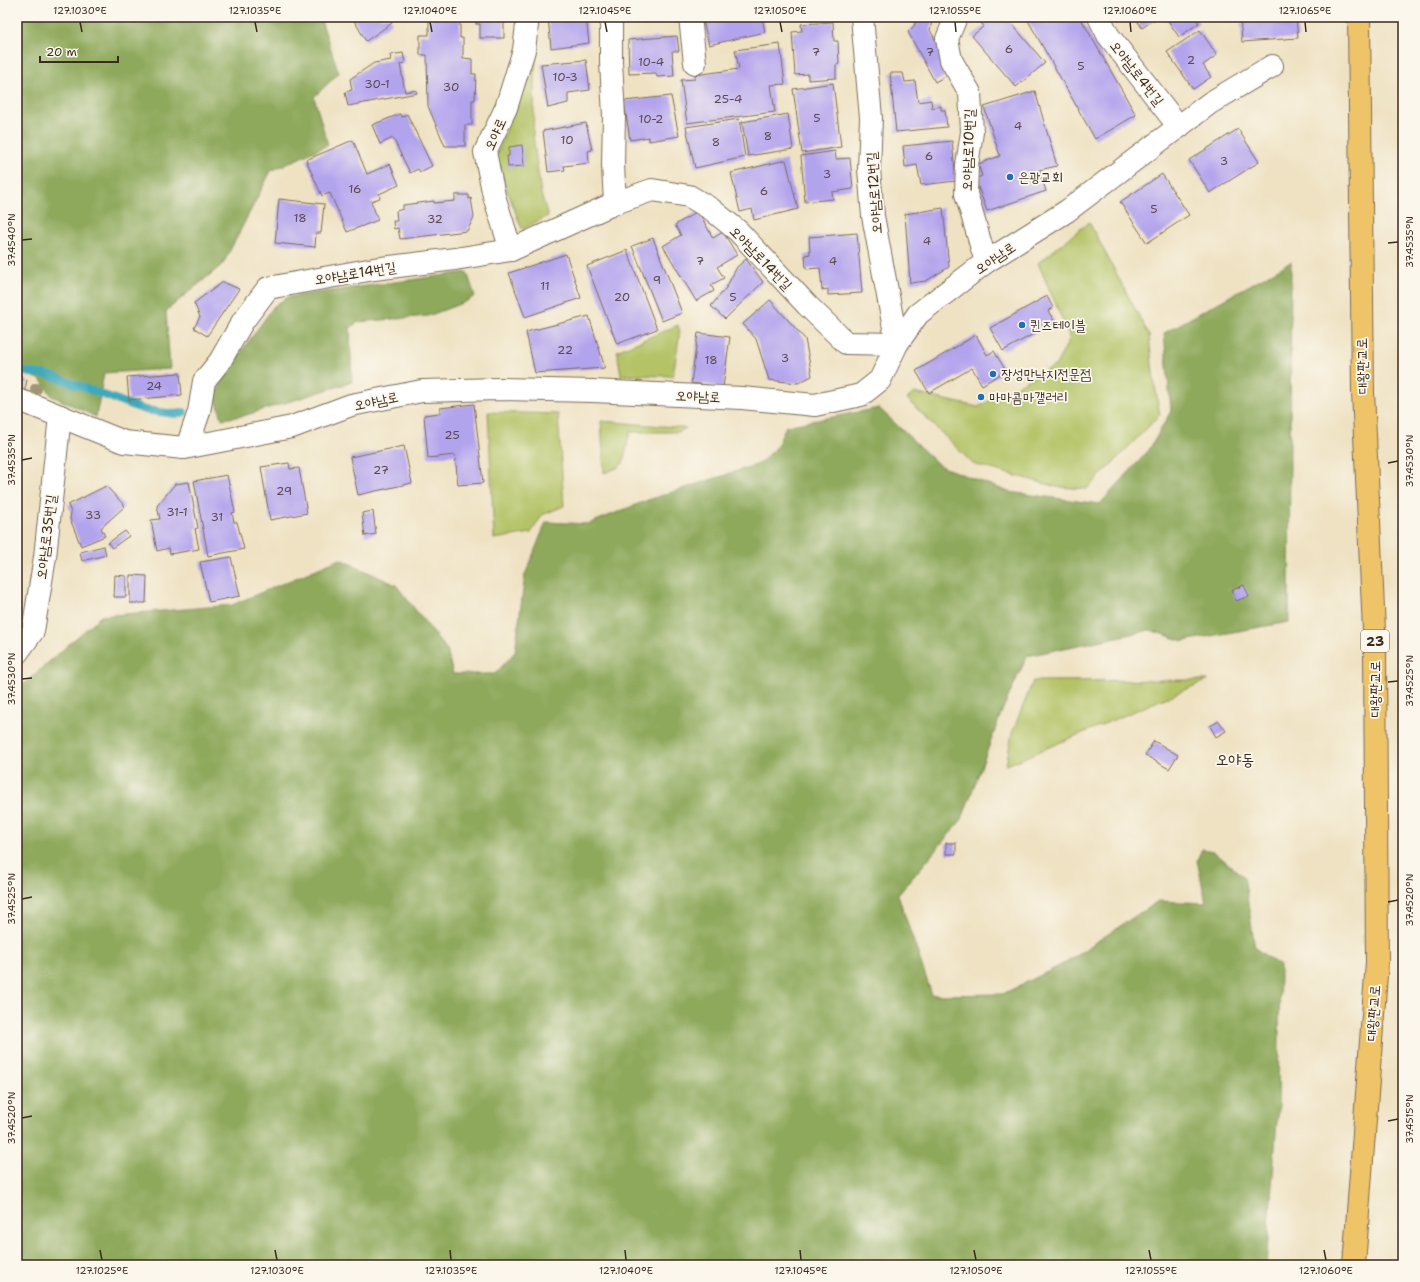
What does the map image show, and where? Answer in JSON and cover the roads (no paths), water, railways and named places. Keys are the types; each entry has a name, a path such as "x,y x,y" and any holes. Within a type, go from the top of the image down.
{"main road":[{"name":"대왕판교로","path":"1354,1265 1377,962 1375,652 1363,392 1359,17"}],"street":[{"name":"오야로","path":"511,250 494,196 485,152 506,108 524,50 528,17"},
{"path":"610,17 614,116 613,165 615,203"},
{"path":"690,17 696,63"},
{"name":"오야남로12번길","path":"862,17 871,118 869,170 873,216 897,344"},
{"name":"오야남로10번길","path":"956,17 948,40 951,60 970,93 972,132 967,165 966,194 986,262"},
{"name":"오야남로4번길","path":"1099,17 1108,35 1179,127"},
{"name":"오야남로","path":"17,400 124,442 184,448 292,427 351,406 422,391 592,391 742,398 815,405 861,394 880,380 897,344 918,314 986,262 1067,210 1210,103 1272,66"},
{"name":"오야남로14번길","path":"184,448 188,444 199,412 204,381 220,361 243,321 268,288 374,269 455,259 511,250 615,203 652,190 689,196 711,209 738,231 807,305 846,343 897,344"},
{"name":"오야남로35번길","path":"17,653 33,631 48,534 60,416"}],"waterway":[{"path":"17,371 49,375 145,410 175,414 184,412"}],"place":[{"name":"은광교회","path":"1010,177"},
{"name":"퀸즈테이블","path":"1022,325"},
{"name":"장성만낙지전문점","path":"993,374"},
{"name":"마마콤마갤러리","path":"981,397"}],"district":[{"name":"오야동","path":"1235,759"}]}
